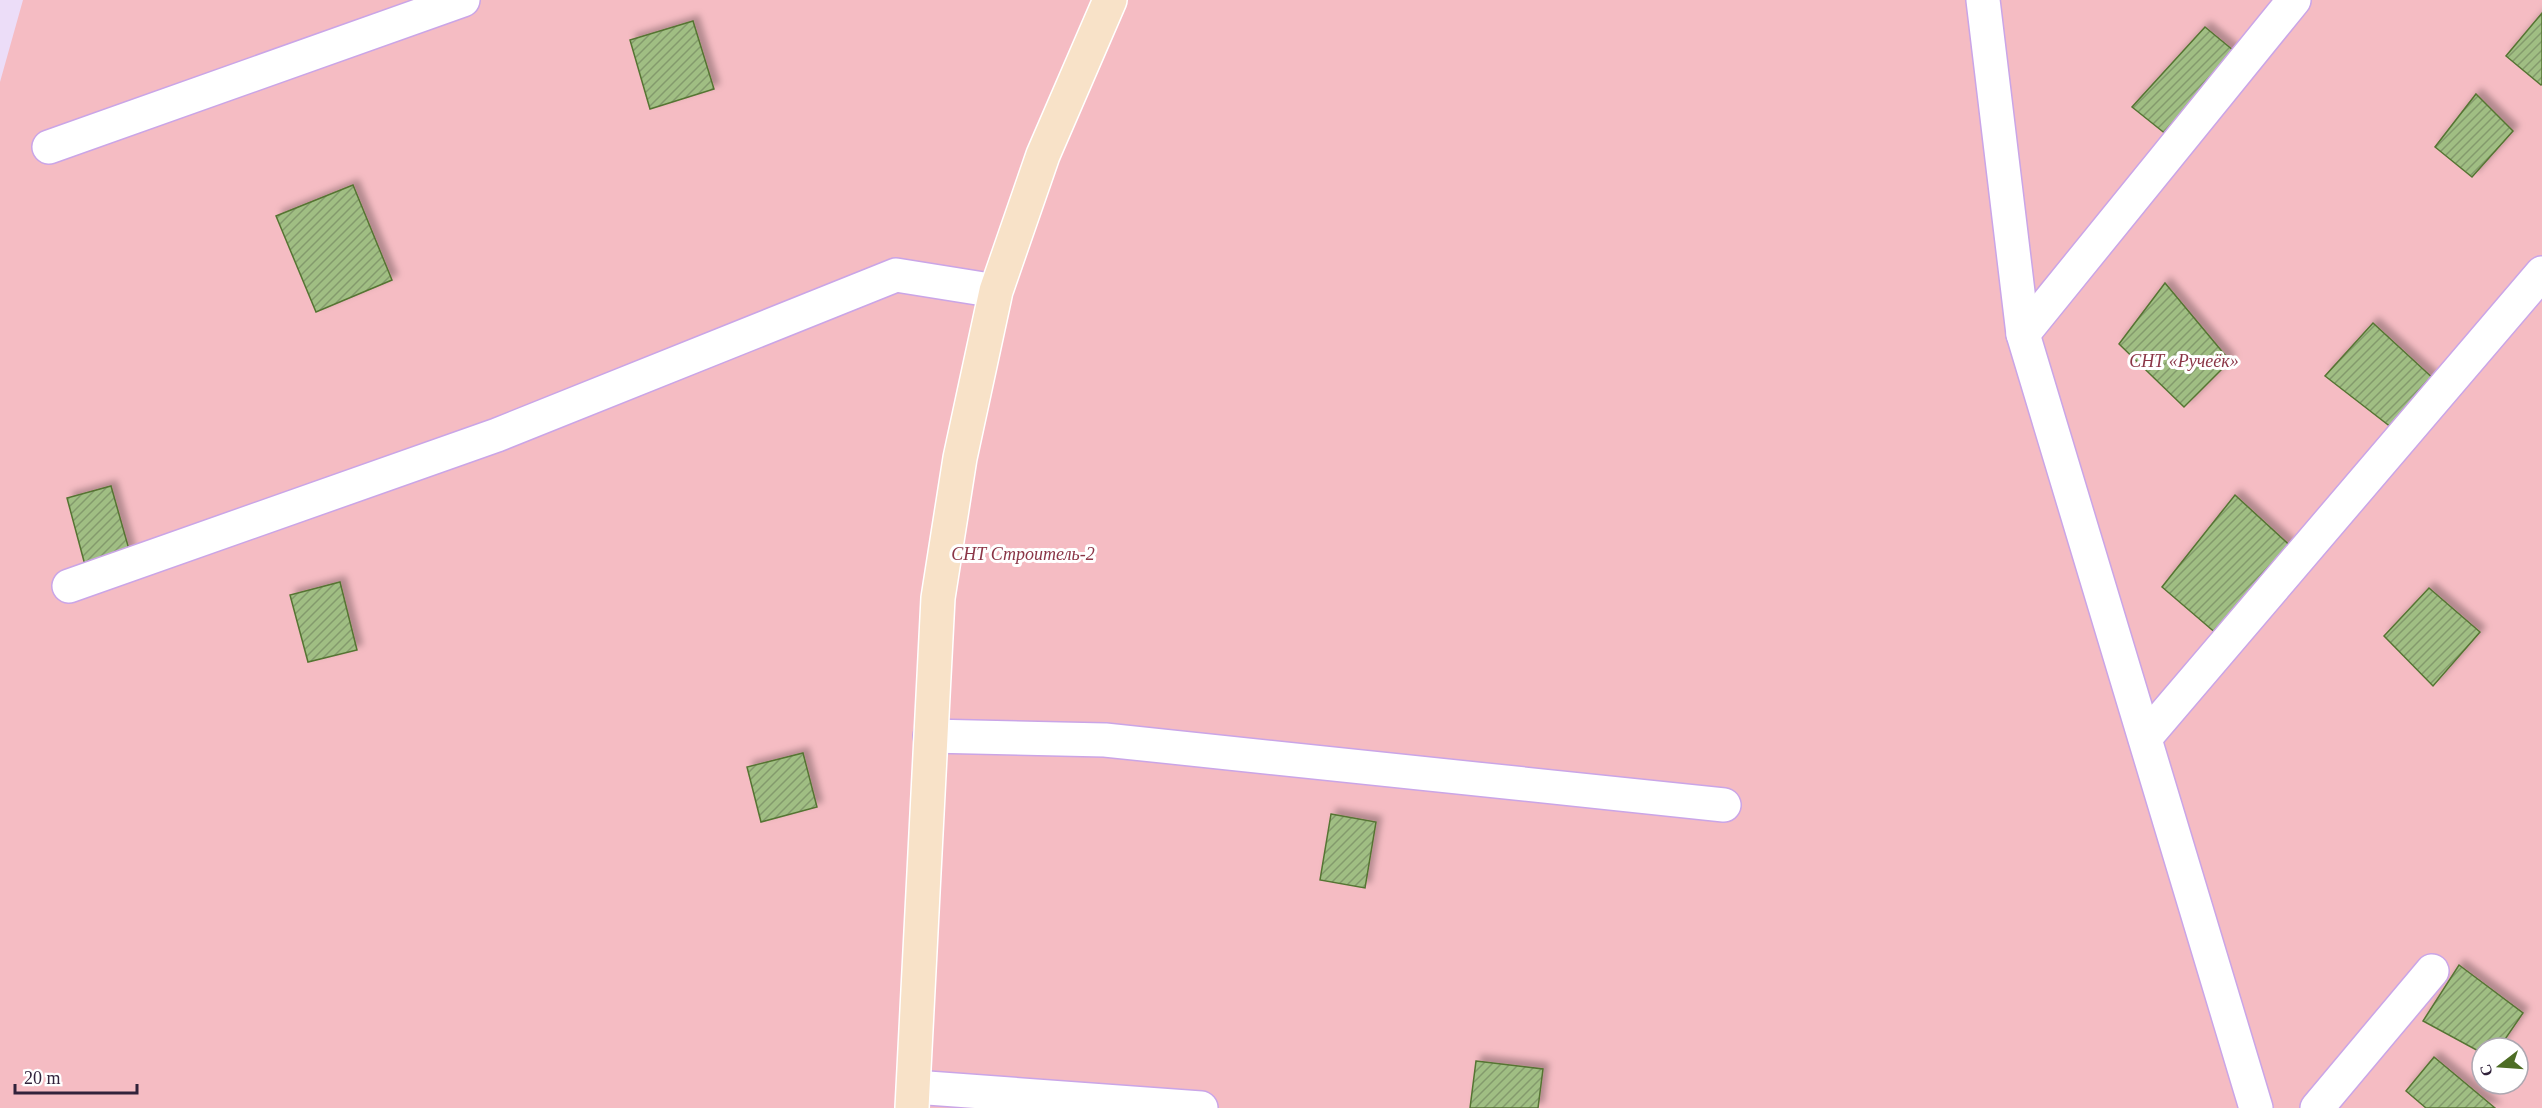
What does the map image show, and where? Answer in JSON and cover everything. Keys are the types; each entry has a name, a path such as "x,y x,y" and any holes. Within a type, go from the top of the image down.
{"main road":[{"path":"913,1098 938,598 960,458 996,291 1043,155 1110,0"}],"lane":[{"path":"49,147 463,0"},
{"path":"1983,0 2024,334 2145,738 2260,1106"},
{"path":"2024,334 2294,0"},
{"path":"2145,738 2542,273"},
{"path":"69,586 497,435 896,275 996,291"},
{"path":"930,736 1105,740 1724,805"},
{"path":"2317,1108 2432,970"},
{"path":"913,1098 1201,1108"}],"green space":[{"name":"СНТ Строитель-2","path":"23,0 2542,0 2542,1108 0,1108 0,82"}],"building":[{"path":"2542,13 2542,84 2541,85 2506,56"},
{"path":"693,21 714,89 650,109 630,40"},
{"path":"2205,27 2245,60 2177,143 2132,107"},
{"path":"2476,94 2513,131 2472,177 2435,147"},
{"path":"353,185 392,280 316,312 276,216"},
{"path":"2165,283 2230,361 2184,407 2119,344"},
{"path":"2373,323 2436,381 2396,431 2325,376"},
{"path":"111,486 130,553 85,565 67,498"},
{"path":"2235,495 2297,552 2225,641 2162,587"},
{"path":"340,582 357,650 308,662 290,595"},
{"path":"2429,588 2480,632 2433,686 2384,636"},
{"path":"803,753 817,807 761,822 747,767"},
{"path":"1331,814 1376,822 1365,888 1320,880"},
{"path":"2459,965 2523,1013 2507,1036 2470,1036 2470,1046 2423,1021"},
{"path":"2434,1057 2470,1087 2470,1096 2481,1096 2495,1108 2426,1108 2406,1091"},
{"path":"1476,1061 1543,1069 1538,1108 1470,1108"}],"park label":[{"name":"СНТ «Ручеёк»","path":"2184,361"}]}
